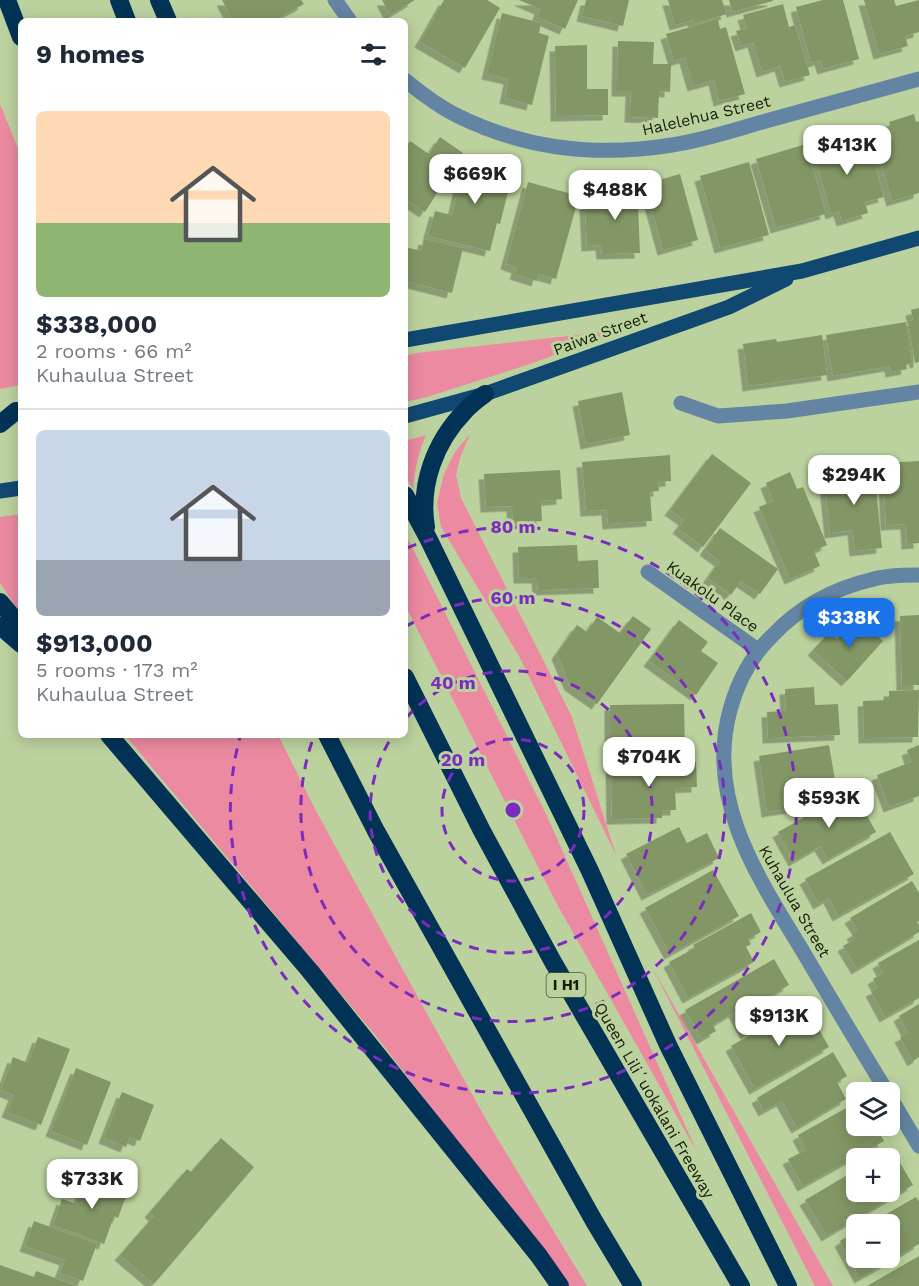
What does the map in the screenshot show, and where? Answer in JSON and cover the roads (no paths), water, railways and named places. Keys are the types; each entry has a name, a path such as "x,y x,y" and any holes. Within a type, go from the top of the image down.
{"highway":[{"path":"7,0 18,29"},
{"path":"119,0 126,18"},
{"path":"159,0 167,18"},
{"path":"429,540 423,510 425,490 433,459 452,426 464,411 485,393"},
{"path":"0,424 12,412"},
{"path":"408,501 590,871 668,1045 788,1286"},
{"path":"0,602 18,623"},
{"path":"0,626 18,641"},
{"name":"Queen Liliʻuokalani Freeway","path":"408,683 482,831 552,962 741,1286"},
{"path":"112,738 318,980 531,1246 560,1286"},
{"path":"329,738 376,831 633,1286"}],"main road":[{"name":"Paiwa Street","path":"408,339 802,271 919,238"},
{"name":"Paiwa Street","path":"408,415 485,393 729,307 802,271"},
{"path":"0,491 18,488"}],"street":[{"path":"334,0 348,18"},
{"name":"Halelehua Street","path":"408,82 457,116 530,143 580,150 626,151 674,145 711,136 919,79"},
{"path":"681,403 718,416 787,411 919,392"},
{"name":"Kuakolu Place","path":"648,572 758,650"},
{"name":"Kuhaulua Street","path":"880,1082 748,858 735,825 727,794 723,757 726,725 734,696 747,667 758,650 781,626 801,610 828,594 850,585 876,578 919,575"},
{"path":"900,1114 919,1146"}]}
